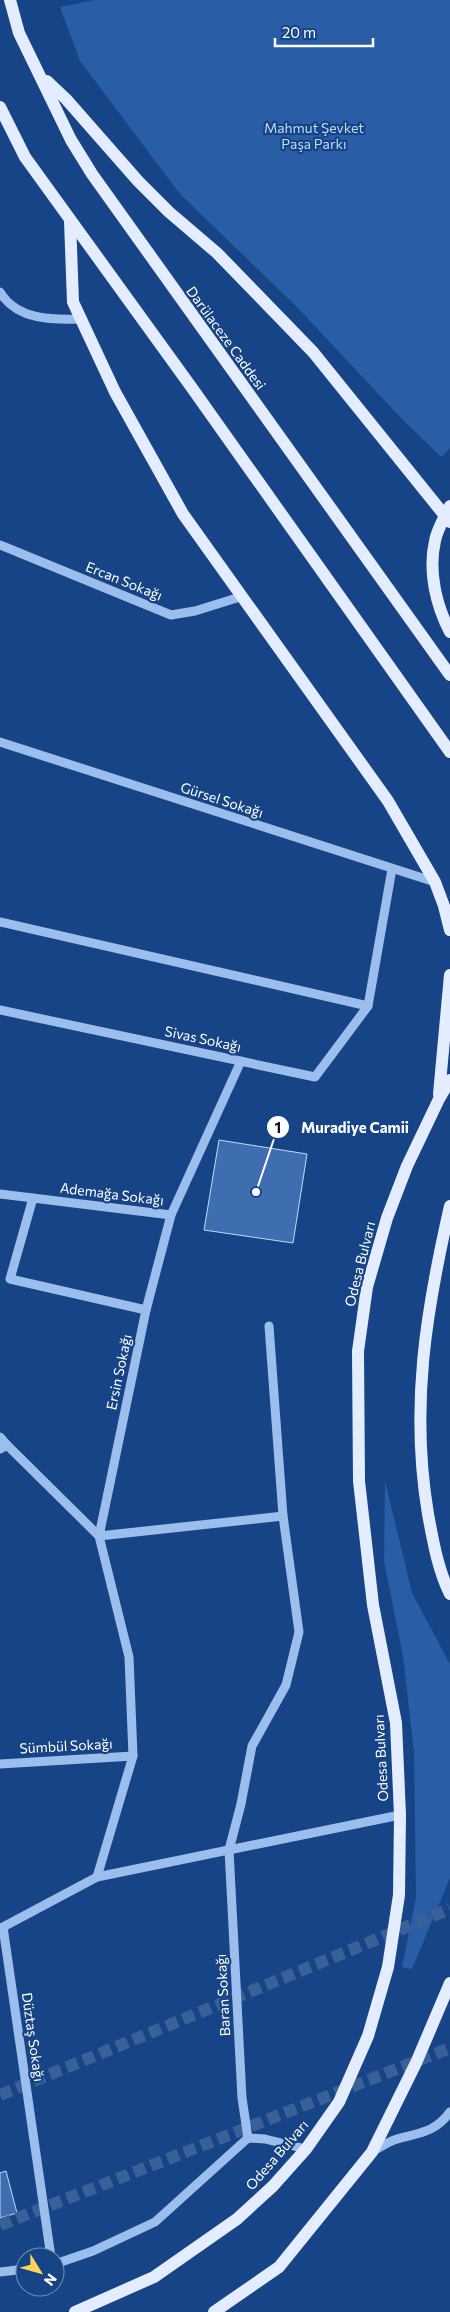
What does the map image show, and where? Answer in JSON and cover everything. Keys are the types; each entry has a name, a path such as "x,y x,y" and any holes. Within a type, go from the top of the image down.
{"main road":[{"name":"Darülaceze Caddesi","path":"10,0 19,33 70,140 92,174 450,675"},
{"path":"41,76 66,99 150,193 217,253 313,352 450,522"},
{"path":"0,107 24,157 192,388 450,752"},
{"path":"70,221 73,302 115,392 183,514 388,801 435,882 450,930"},
{"path":"450,506 435,541 433,571 437,598 450,632"},
{"path":"439,1099 450,975"},
{"name":"Odesa Bulvarı","path":"75,2312 154,2277 237,2220 273,2186 306,2149 338,2102 368,2036 388,1967 399,1895 400,1815 396,1723 374,1605 359,1481 358,1351 367,1287 387,1218 407,1166 450,1080"},
{"path":"450,1206 435,1272 423,1343 419,1416 425,1494 431,1529 444,1582 450,1594"},
{"path":"214,2312 279,2267 372,2152 416,2063 450,1983"}],"street":[{"path":"1,298 24,313 48,320 81,319"},
{"name":"Ercan Sokağı","path":"0,545 171,615 195,611 240,596"},
{"name":"Gürsel Sokağı","path":"0,742 435,882"},
{"path":"0,922 368,1006 392,869"},
{"name":"Sivas Sokağı","path":"0,1010 315,1077 368,1006"},
{"name":"Ademağa Sokağı","path":"0,1194 171,1215 241,1061"},
{"path":"33,1198 10,1279 146,1310"},
{"name":"Ersin Sokağı","path":"100,1536 146,1310 171,1215"},
{"name":"Baran Sokağı","path":"248,2138 242,2098 229,1850 241,1804 252,1746 286,1685 299,1632 283,1516 269,1326"},
{"path":"0,1437 4,1447 100,1536 129,1657 133,1756 97,1877"},
{"path":"100,1536 283,1516"},
{"name":"Sümbül Sokağı","path":"0,1764 133,1756"},
{"name":"Düztaş Sokağı","path":"50,2247 2,1928 97,1877 400,1815"},
{"path":"372,2152 392,2140 420,2135 442,2123 450,2112"},
{"path":"65,2261 94,2251 155,2222 228,2154 248,2138 265,2138 306,2149"},
{"path":"0,2272 15,2270"}],"green space":[{"name":"Mahmut Şevket Paşa Parkı","path":"94,0 450,0 450,448 441,457 400,417 297,307 180,194 80,61 60,7"},
{"path":"385,1481 412,1593 450,1664 450,1878 412,1969 402,1967 416,1897 414,1752 403,1656 384,1561"}],"building":[{"path":"219,1140 307,1154 293,1243 204,1230"},
{"path":"6,2171 17,2213 0,2218 0,2173"}],"tunnel":[{"path":"0,2095 450,1909"},
{"path":"0,2225 450,2048"}],"place":[{"name":"Muradiye Camii","path":"256,1192"}]}
